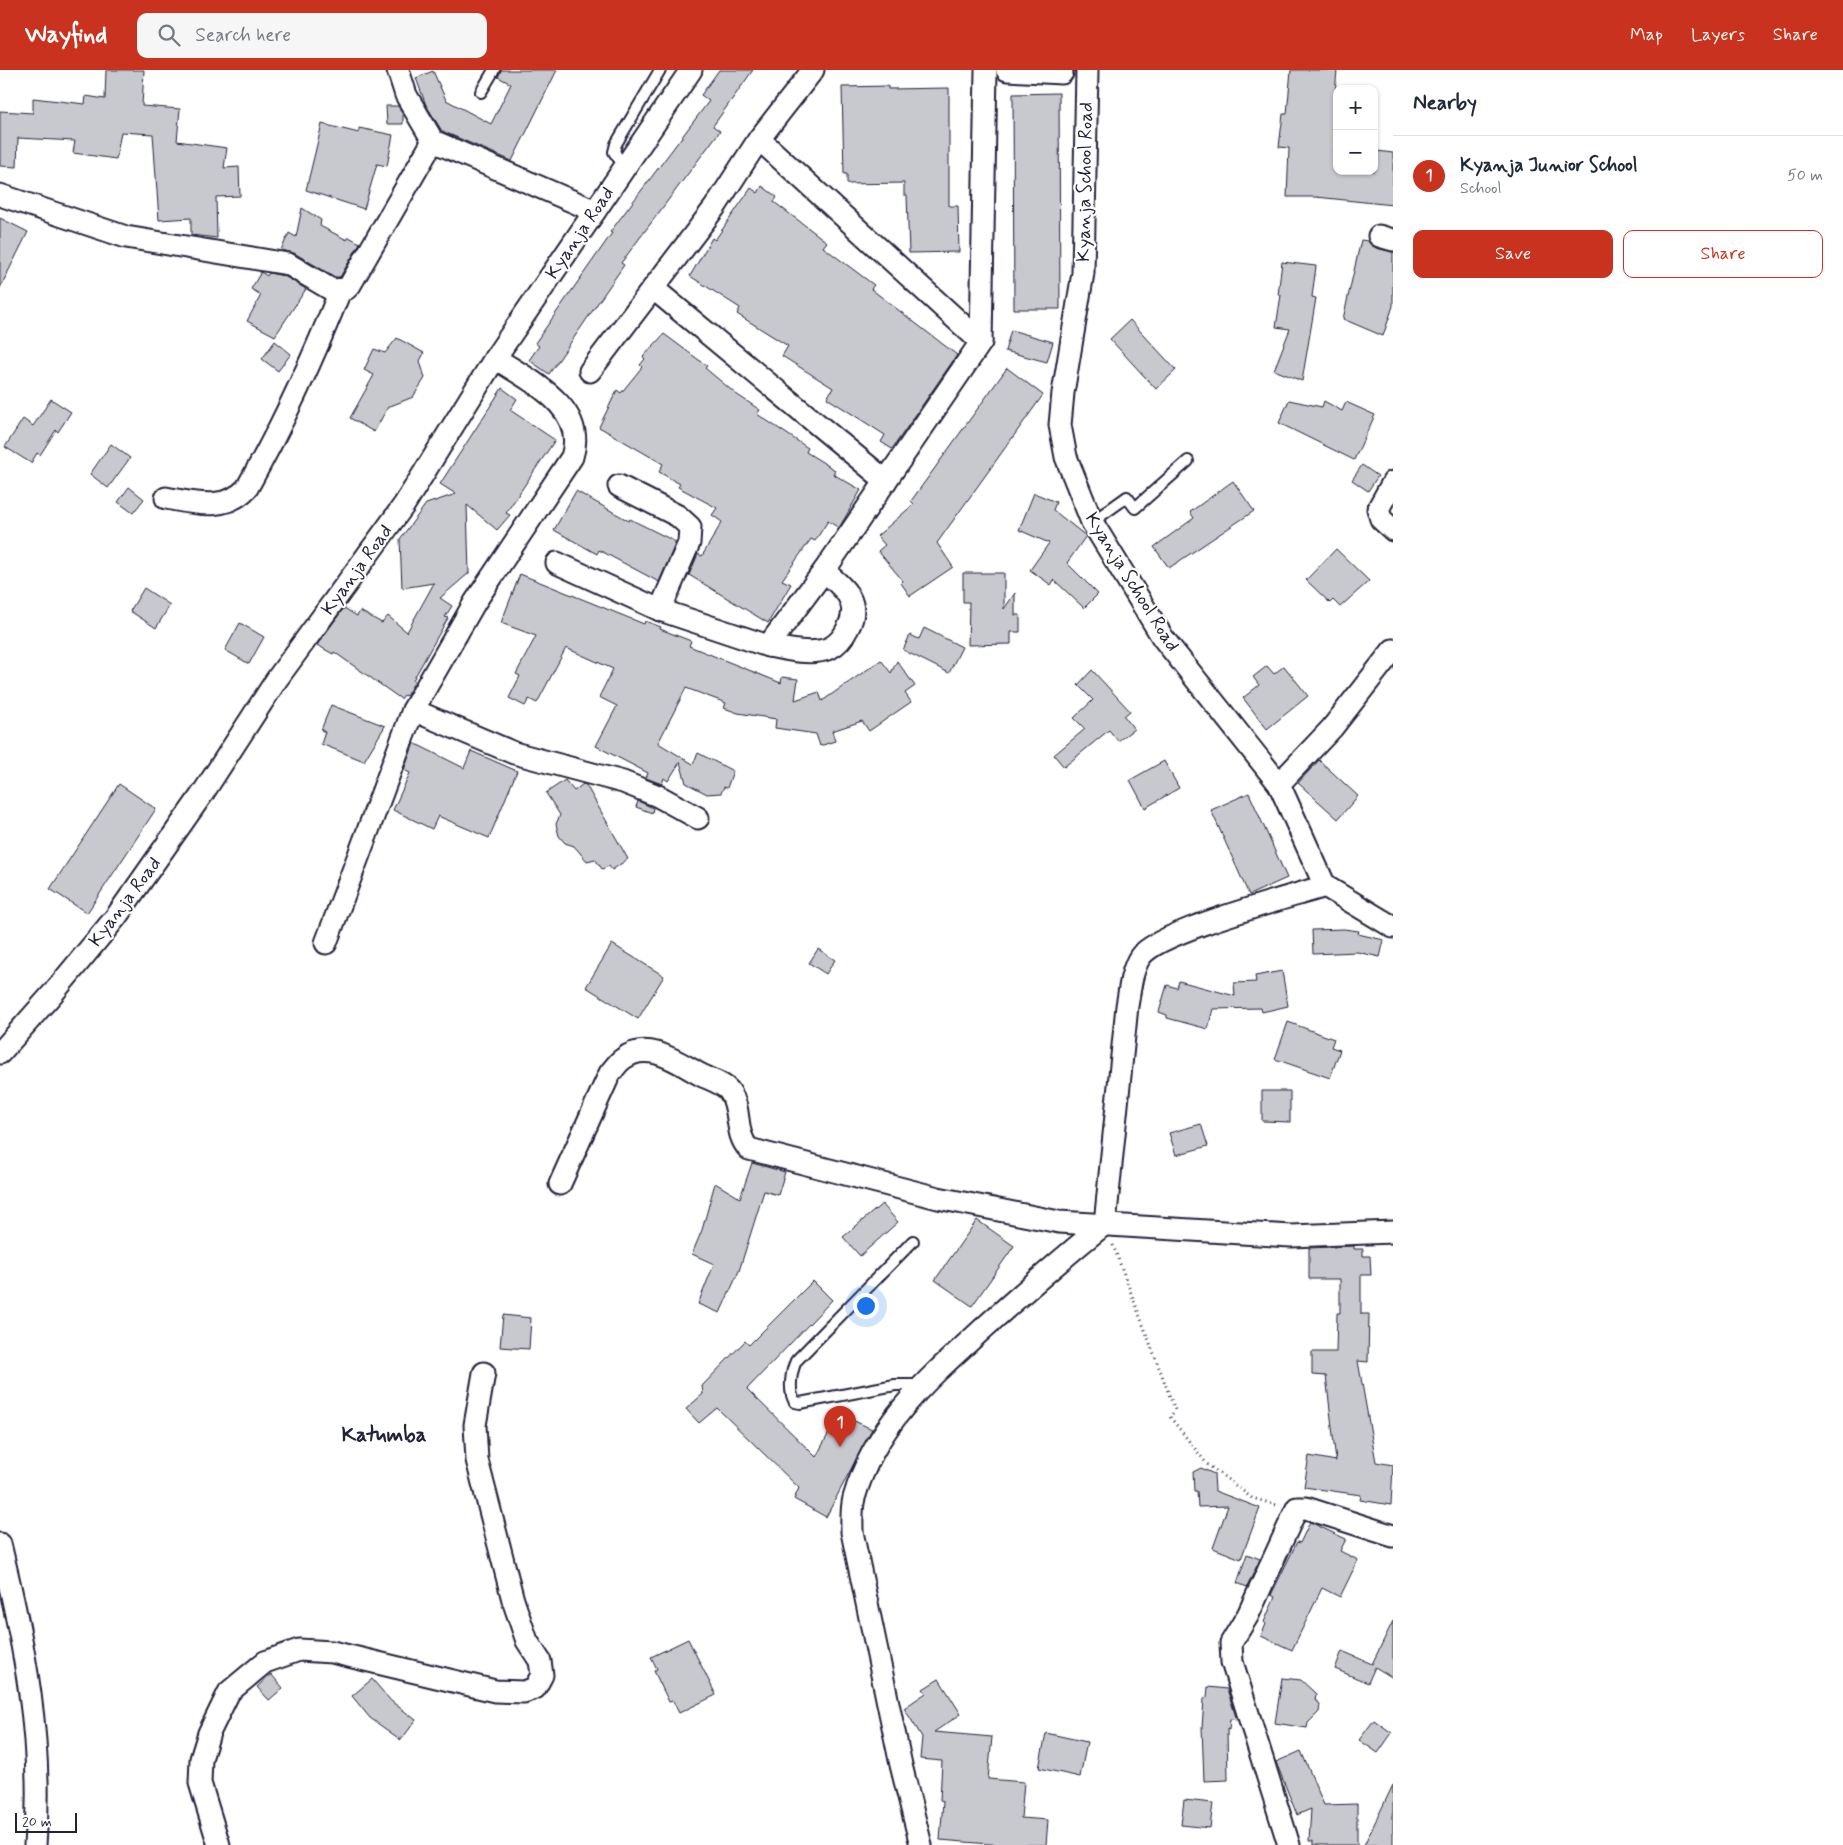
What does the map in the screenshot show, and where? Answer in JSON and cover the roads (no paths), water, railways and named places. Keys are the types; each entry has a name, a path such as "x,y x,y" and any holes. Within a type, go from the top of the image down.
{"street":[{"path":"398,70 406,95 433,141 594,212"},
{"name":"Kyanja Road","path":"0,1053 54,992 122,909 203,793 277,679 404,505 495,358 691,70"},
{"path":"590,371 715,207 759,140 813,70"},
{"path":"768,646 824,571 981,342 986,70"},
{"path":"1007,70 1062,73"},
{"name":"Kyanja School Road","path":"1088,70 1083,273 1063,393 1060,425 1066,457 1092,522 1164,638 1280,784 1325,886"},
{"path":"759,140 981,342"},
{"path":"166,498 202,505 218,504 242,494 247,488 272,443 310,365 340,291 350,285 433,141"},
{"path":"0,195 126,237 288,264 332,290 340,291"},
{"path":"654,288 886,481"},
{"path":"326,942 413,710 471,610 572,458 575,448 574,428 567,413 556,399 495,358"},
{"path":"1393,482 1378,509 1381,519 1393,530"},
{"path":"619,486 678,516 690,527 689,543 660,610"},
{"path":"557,563 660,610 768,646 805,652 830,648 844,636 851,622 854,606 846,590 824,571"},
{"path":"1280,784 1332,728 1393,650"},
{"path":"413,710 514,753 624,782 658,796 698,818"},
{"path":"922,1845 901,1765 852,1532 854,1500 873,1450 891,1421 921,1385 1064,1257 1105,1224 1110,1193 1126,1014 1133,972 1139,958 1149,947 1178,932 1325,886 1393,928"},
{"path":"560,1184 610,1074 623,1058 642,1052 659,1053 676,1060 729,1090 734,1100 740,1135 749,1149 938,1198 1059,1222 1291,1236 1393,1232"},
{"path":"219,1845 200,1783 201,1759 209,1733 229,1692 266,1662 299,1650 332,1652 495,1691 524,1692 534,1688 542,1675 540,1661 527,1641 513,1600 477,1460 475,1425 484,1373"},
{"path":"1290,1845 1230,1652 1231,1643 1248,1615 1295,1510 1306,1508 1393,1536"},
{"path":"0,1544 20,1624 32,1707 39,1803 35,1845"}],"lane":[{"path":"481,92 494,70"},
{"path":"625,167 614,152 616,144 660,70"},
{"path":"1092,522 1127,497 1135,508 1188,461"},
{"path":"913,1241 796,1361 793,1368 791,1396 795,1402 800,1403 895,1386 921,1385"}],"place":[{"name":"Kyanja Junior School","path":"840,1447"}],"district":[{"name":"Katumba","path":"384,1435"}]}
